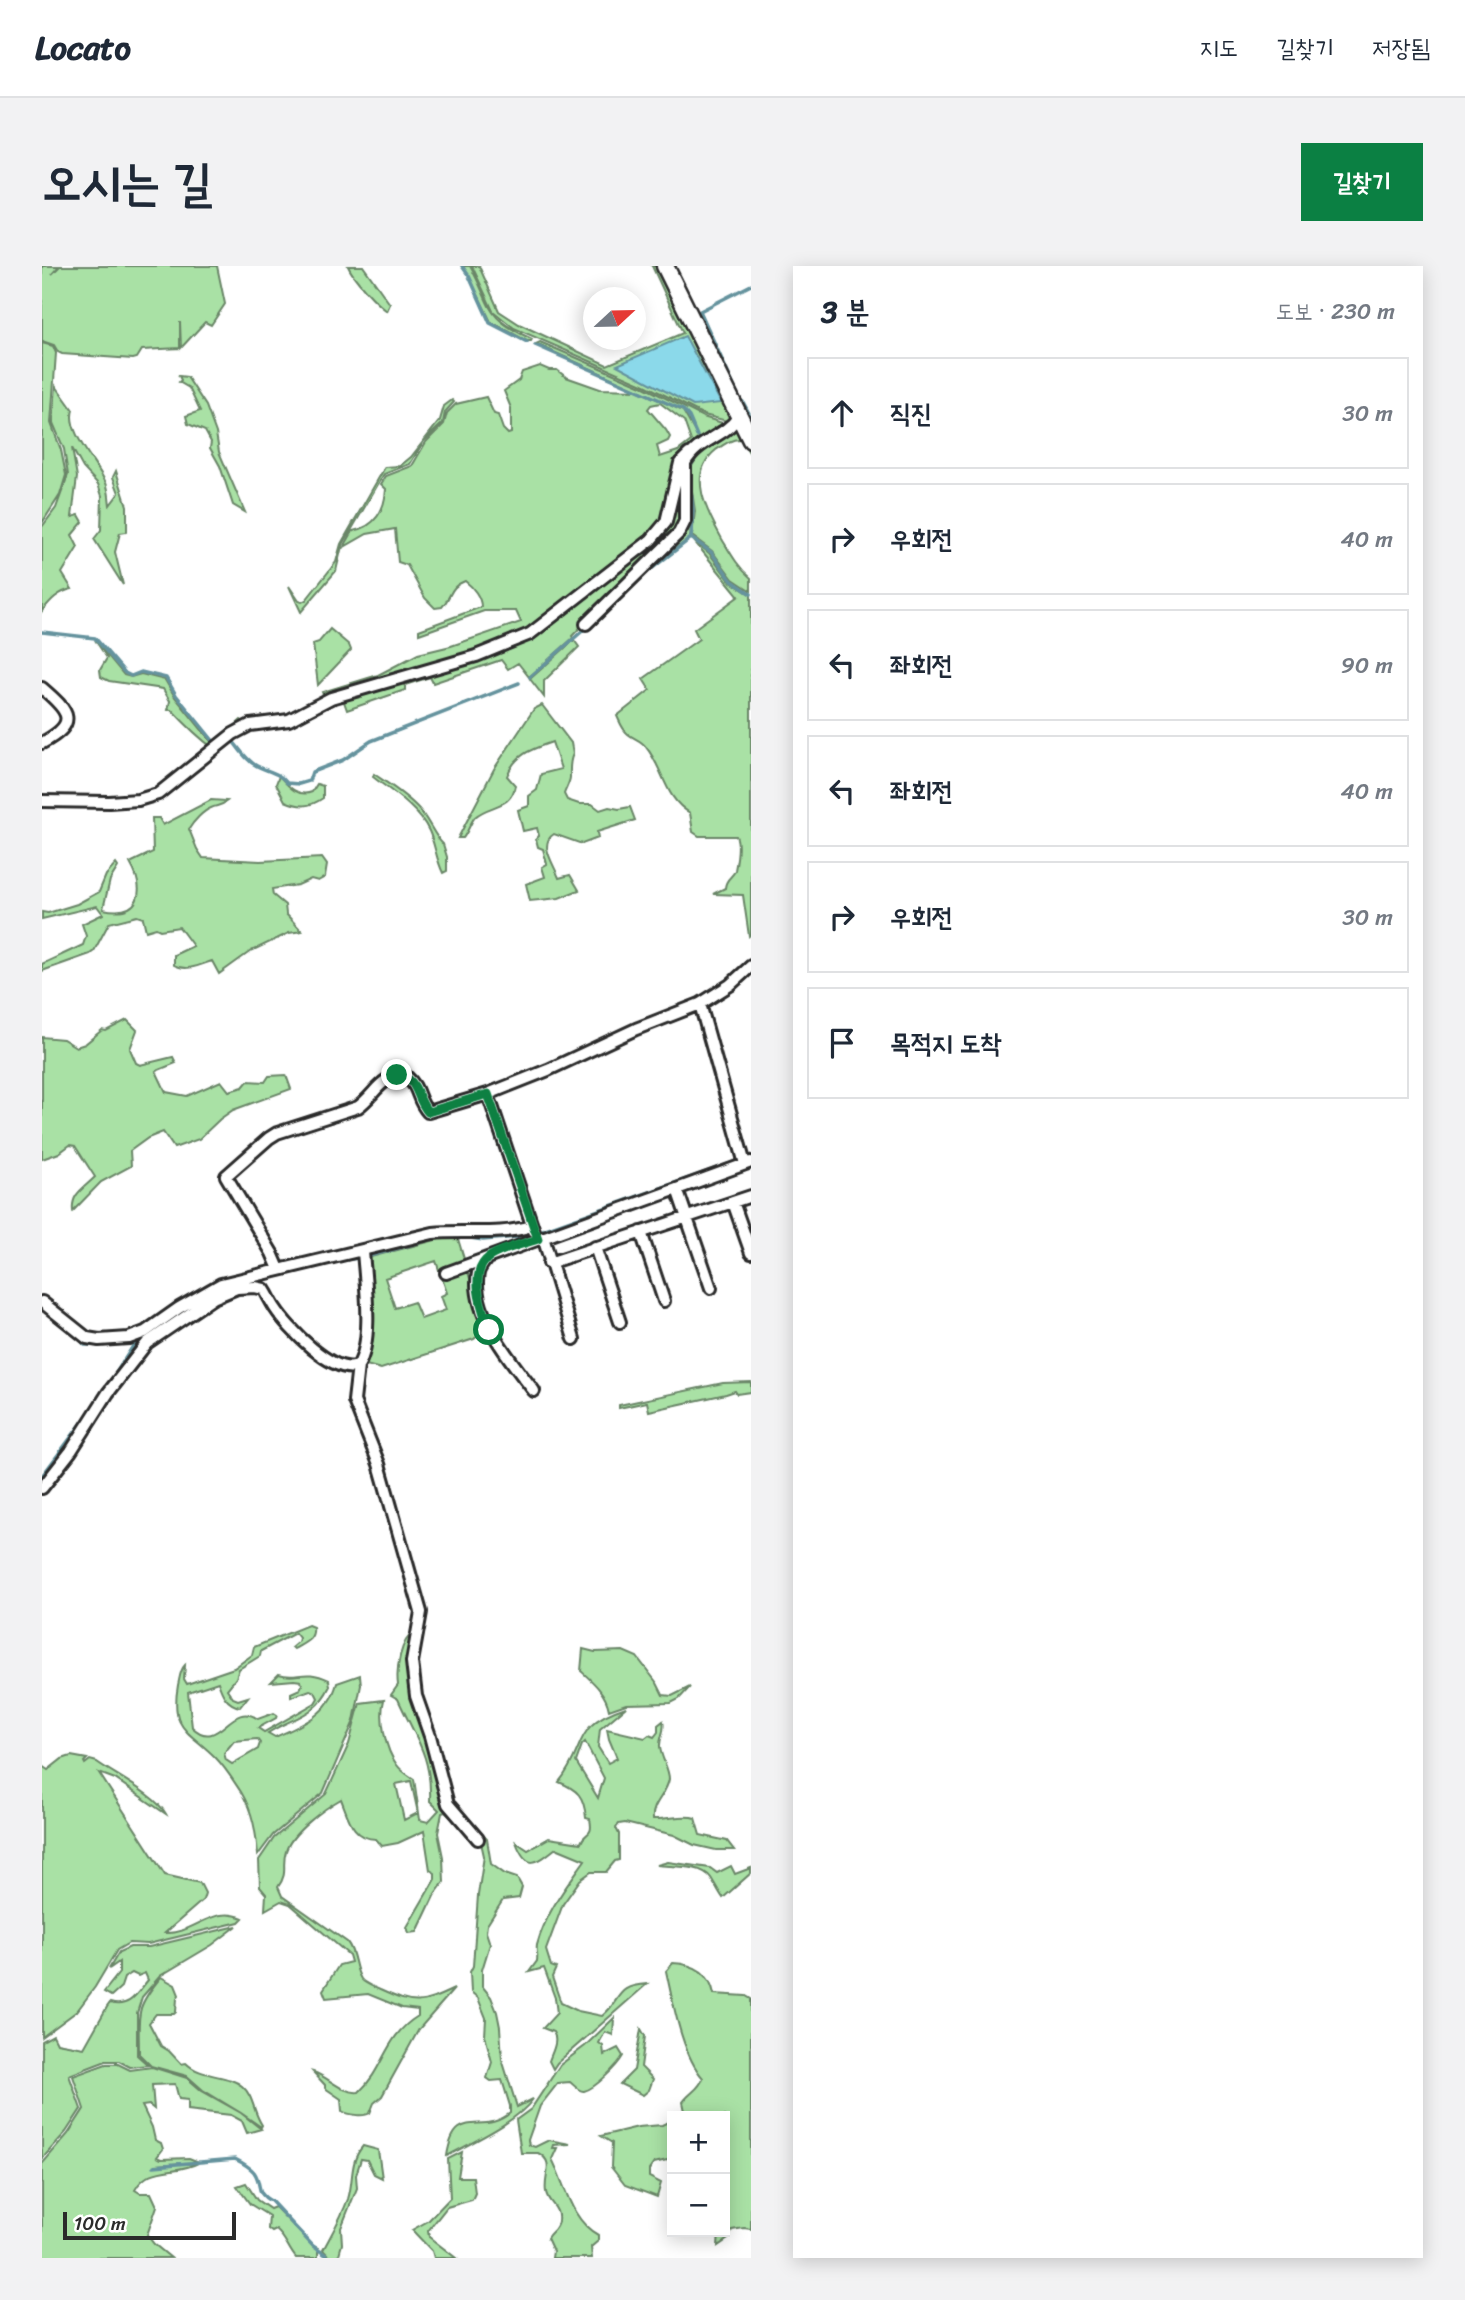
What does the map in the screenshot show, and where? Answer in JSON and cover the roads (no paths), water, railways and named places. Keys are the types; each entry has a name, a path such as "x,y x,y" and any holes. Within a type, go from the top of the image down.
{"street":[{"path":"665,266 751,440"},
{"path":"42,800 109,802 138,800 158,794 233,734 250,724 289,720 331,698 476,656 530,634 651,540 666,522 680,463 698,446 733,425 738,416"},
{"path":"586,624 679,533 685,521 685,463 689,454"},
{"path":"42,688 65,711 67,721 64,729 42,743"},
{"path":"279,1269 226,1176 269,1138 358,1107 370,1099 382,1082 391,1076 406,1076 416,1084 419,1097 428,1112 488,1094 700,1004 730,985 751,965"},
{"path":"446,1273 748,1163 700,1004"},
{"path":"488,1094 532,1226 540,1238 574,1339"},
{"path":"677,1189 711,1288"},
{"path":"549,1263 751,1196"},
{"path":"733,1202 751,1253"},
{"path":"42,1302 87,1338 129,1338 145,1332 179,1308 221,1284 433,1233 497,1233 532,1226"},
{"path":"641,1232 664,1301"},
{"path":"595,1247 620,1322"},
{"path":"363,1251 365,1351 358,1366 354,1401 379,1464 421,1612 412,1662 415,1696 430,1735 448,1804 478,1839"},
{"path":"486,1258 478,1272 480,1301 489,1330 534,1391"},
{"path":"42,1488 71,1451 108,1393 148,1343 213,1298 237,1289 264,1289 298,1335 330,1363 350,1369 358,1366"}],"water":[{"path":"685,336 721,403 693,406 617,365"}],"waterway":[{"path":"462,266 490,323 527,342"},
{"path":"751,285 700,311 737,398 743,402 751,417"},
{"path":"535,345 683,410 697,436"},
{"path":"689,469 697,455"},
{"path":"641,577 691,538 693,510 690,480"},
{"path":"691,538 711,552 732,581 751,594"},
{"path":"530,677 587,627"},
{"path":"42,632 95,638 125,673 131,676 141,672 166,678 176,695 215,743"},
{"path":"233,741 253,764 277,774 287,783 299,784 309,781 312,772 343,760 371,741 519,683"},
{"path":"540,1231 740,1160"},
{"path":"464,1237 483,1240 530,1236"},
{"path":"366,1257 439,1237"},
{"path":"336,1261 359,1258"},
{"path":"168,1322 187,1309"},
{"path":"128,1343 147,1337"},
{"path":"79,1338 85,1345 103,1345"},
{"path":"107,1387 135,1343"},
{"path":"42,1476 87,1416"},
{"path":"154,2166 235,2159 240,2161 254,2172 262,2194 313,2246 330,2258"}]}
